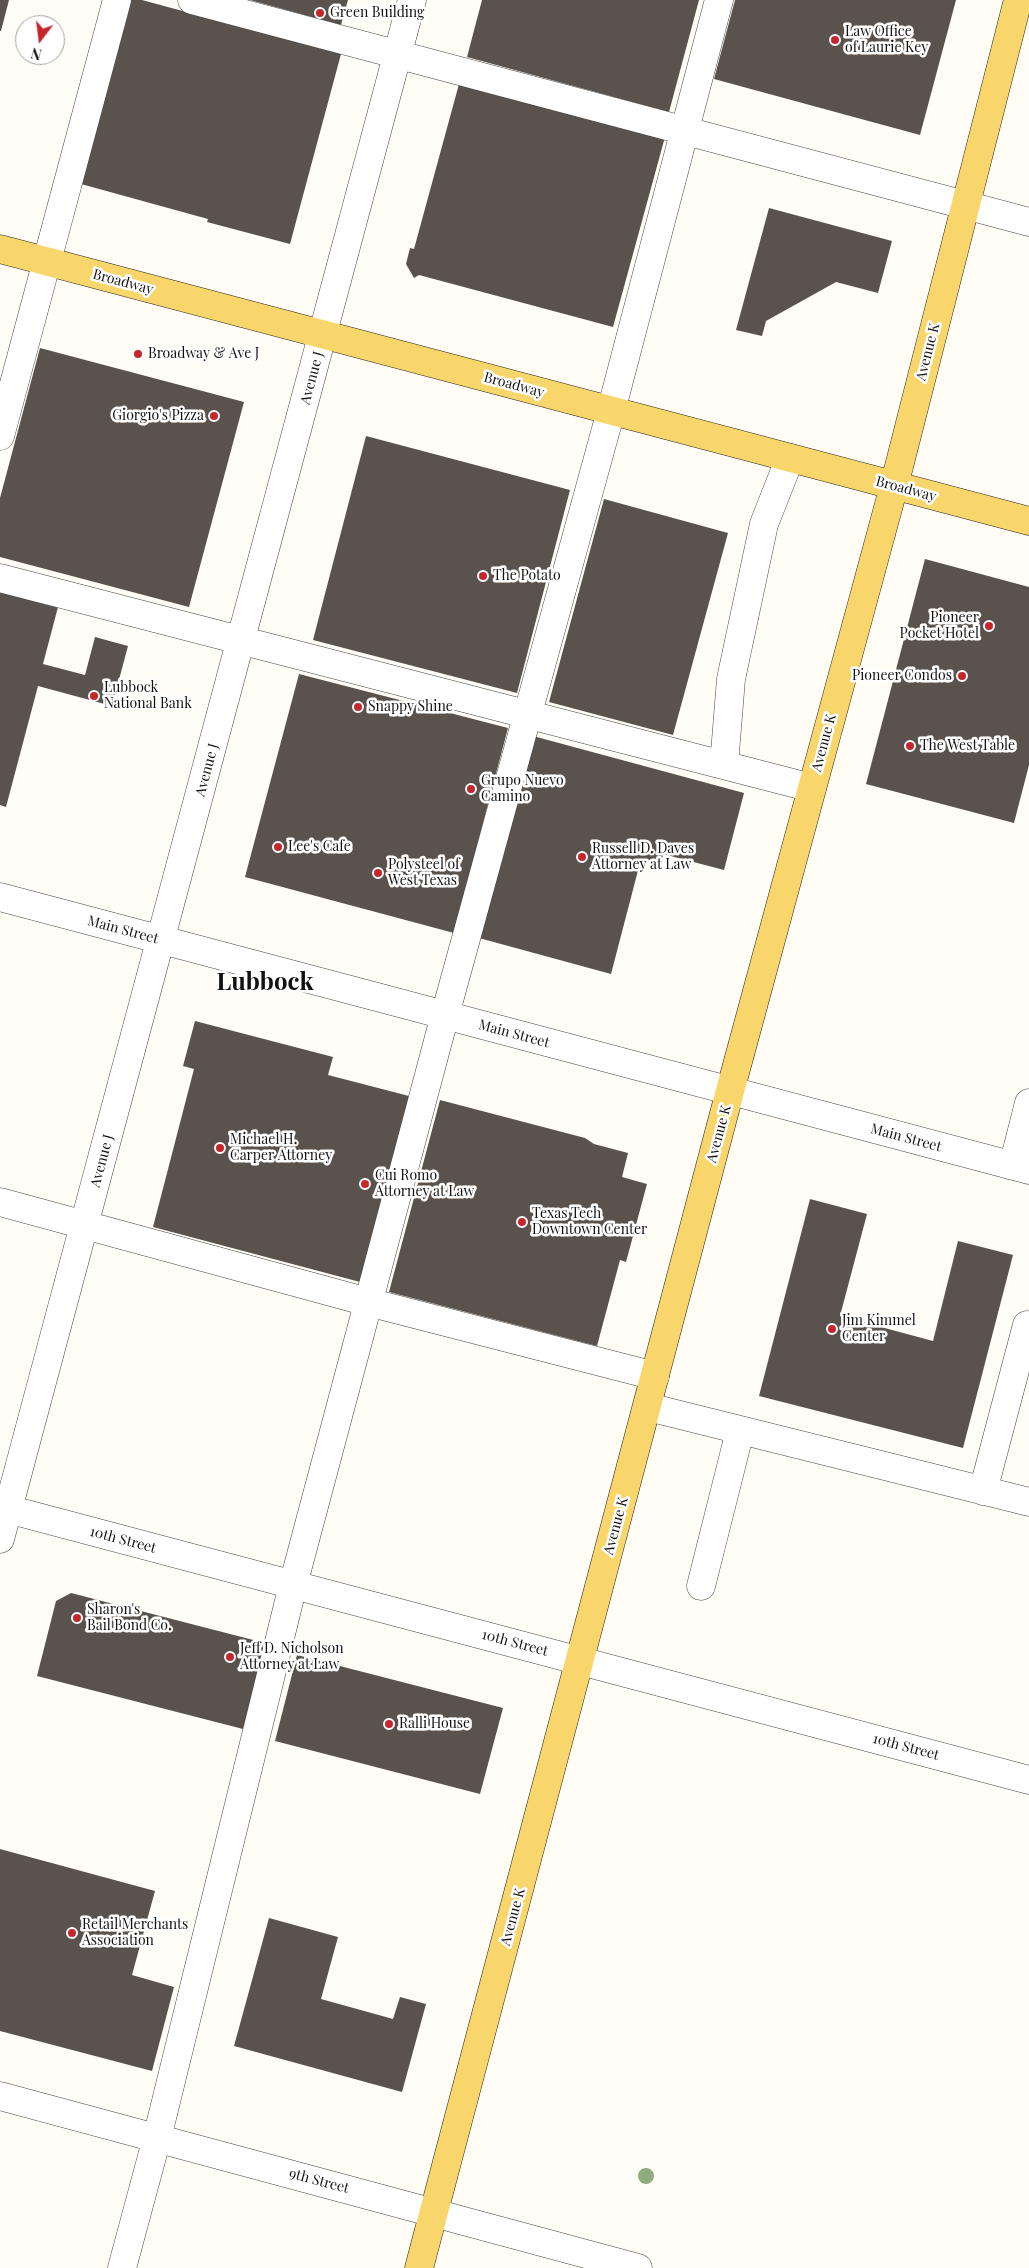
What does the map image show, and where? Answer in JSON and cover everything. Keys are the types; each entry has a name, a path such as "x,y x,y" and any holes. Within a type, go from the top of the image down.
{"main road":[{"name":"Avenue K","path":"419,2268 730,1091 894,486 1018,0"},
{"name":"Broadway","path":"0,249 1029,521"}],"street":[{"path":"0,436 117,0"},
{"path":"192,0 685,129 1029,222"},
{"name":"Avenue J","path":"0,1538 4,1508 85,1224 412,0"},
{"path":"122,2268 157,2138 293,1585 445,1015 611,411 719,0"},
{"path":"724,765 731,678 764,524 790,458"},
{"path":"0,578 241,642 812,788"},
{"name":"Main Street","path":"0,897 1021,1168"},
{"path":"1021,1168 1029,1103"},
{"path":"0,1202 368,1302 655,1376"},
{"path":"983,1490 1027,1325 1029,1326"},
{"path":"648,1407 1029,1502"},
{"path":"701,1586 740,1430"},
{"name":"10th Street","path":"4,1508 1029,1780"},
{"name":"9th Street","path":"0,2096 638,2268"}],"building":[{"path":"0,0 9,0 1,31 0,31"},
{"path":"130,0 142,0 341,54 290,244 207,222 208,219 81,184"},
{"name":"Green Building","path":"250,0 348,0 341,25"},
{"path":"482,0 699,0 669,112 467,57"},
{"name":"Law Office of Laurie Key","path":"735,0 956,0 920,135 714,79"},
{"path":"459,84 665,137 613,327 419,275 414,278 406,264 410,248 414,249"},
{"path":"769,208 892,241 878,293 836,282 766,321 762,336 736,330"},
{"path":"40,348 244,402 189,607 0,557 0,498"},
{"path":"366,436 570,490 517,693 313,640"},
{"path":"604,499 728,533 673,735 549,702"},
{"name":"Pioneer Condos","path":"925,559 1029,587 1029,765 1014,823 866,784"},
{"name":"Lubbock National Bank","path":"0,592 58,607 43,664 85,675 95,637 128,646 112,706 38,686 6,807 0,805"},
{"path":"299,674 508,728 454,933 245,877"},
{"name":"Russell D. Daves Attorney at Law","path":"533,736 744,793 724,870 663,854 661,864 641,859 611,974 479,938"},
{"path":"195,1021 333,1057 328,1075 409,1096 360,1282 153,1227 194,1069 183,1066"},
{"name":"Texas Tech Downtown Center","path":"440,1100 585,1138 594,1144 628,1153 622,1177 647,1184 626,1262 620,1260 597,1346 389,1292"},
{"name":"Jim Kimmel Center","path":"810,1199 867,1214 840,1316 933,1341 958,1241 1013,1255 963,1448 759,1396"},
{"path":"71,1593 265,1643 243,1729 37,1676 56,1601"},
{"name":"Ralli House","path":"297,1655 503,1708 480,1794 275,1741"},
{"name":"Retail Merchants Association","path":"0,1849 155,1891 132,1975 174,1987 152,2071 0,2031"},
{"path":"269,1918 338,1937 321,1999 393,2019 400,1997 426,2004 402,2092 234,2046"}],"place":[{"name":"Green Building","path":"320,13"},
{"name":"Law Office of Laurie Key","path":"835,40"},
{"name":"Broadway & Ave J","path":"138,354"},
{"name":"Giorgio's Pizza","path":"214,416"},
{"name":"The Potato","path":"483,576"},
{"name":"Pioneer Pocket Hotel","path":"989,626"},
{"name":"Pioneer Condos","path":"962,676"},
{"name":"Lubbock National Bank","path":"94,696"},
{"name":"Snappy Shine","path":"358,707"},
{"name":"The West Table","path":"910,746"},
{"name":"Grupo Nuevo Camino","path":"471,789"},
{"name":"Lee's Cafe","path":"278,847"},
{"name":"Russell D. Daves Attorney at Law","path":"582,857"},
{"name":"Polysteel of West Texas","path":"378,873"},
{"name":"Michael H. Carper Attorney","path":"220,1148"},
{"name":"Cui Romo Attorney at Law","path":"365,1184"},
{"name":"Texas Tech Downtown Center","path":"522,1222"},
{"name":"Jim Kimmel Center","path":"832,1329"},
{"name":"Sharon's Bail Bond Co.","path":"77,1618"},
{"name":"Jeff D. Nicholson Attorney at Law","path":"230,1657"},
{"name":"Ralli House","path":"389,1724"},
{"name":"Retail Merchants Association","path":"72,1933"}],"district":[{"name":"Lubbock","path":"265,983"}]}
